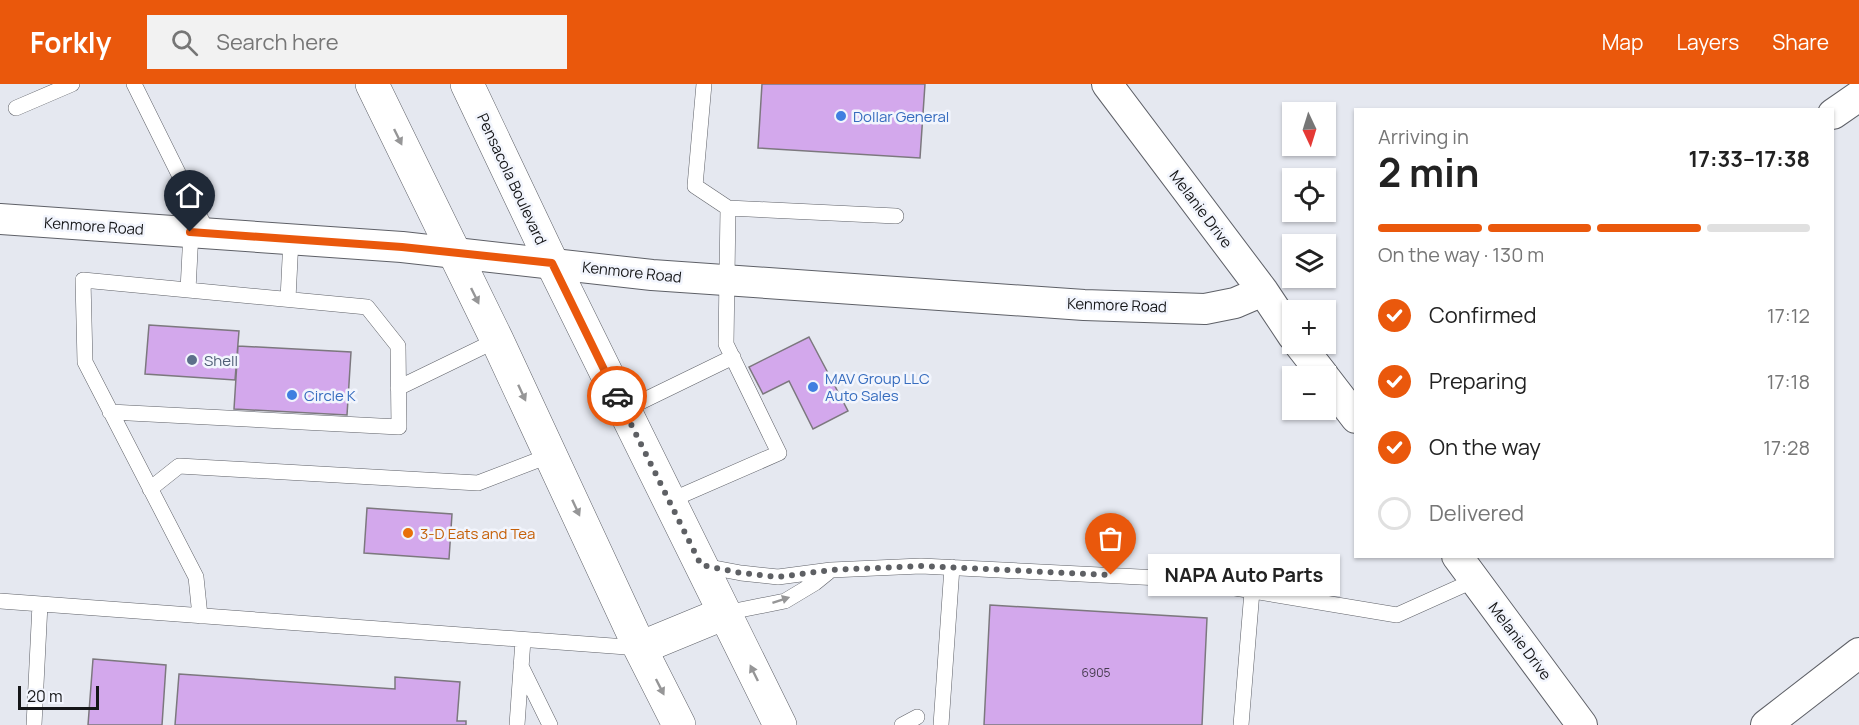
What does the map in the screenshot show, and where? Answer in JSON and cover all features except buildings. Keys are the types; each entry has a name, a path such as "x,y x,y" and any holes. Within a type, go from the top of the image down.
{"main road":[{"path":"372,84 497,340 640,648 679,725"},
{"name":"Pensacola Boulevard","path":"467,84 552,263 780,725"},
{"path":"640,648 724,613"}],"street":[{"name":"Melanie Drive","path":"1111,85 1282,320"},
{"path":"1834,113 1859,96"},
{"name":"Kenmore Road","path":"0,219 454,251 652,275 1084,305 1205,309 1235,303 1263,291"},
{"path":"1307,354 1316,366"},
{"path":"1336,392 1354,415"},
{"name":"Melanie Drive","path":"1458,558 1582,725"},
{"path":"1766,725 1859,653"}],"lane":[{"path":"16,108 72,84"},
{"path":"134,84 199,233 188,290"},
{"path":"704,84 695,186 728,208 896,216"},
{"path":"669,501 779,453 726,344 728,208"},
{"path":"288,299 291,239"},
{"path":"110,412 399,427 398,346 367,307 83,280 85,362 110,412 196,577 200,616"},
{"path":"398,388 497,340"},
{"path":"624,410 733,357"},
{"path":"150,489 179,466 478,483 551,455"},
{"path":"701,565 778,577 831,570 921,566 1180,579 1397,615 1475,580"},
{"path":"941,725 952,567"},
{"path":"724,613 785,601 815,583 831,570"},
{"path":"1241,725 1252,591"},
{"path":"0,601 640,648"},
{"path":"34,725 40,604"},
{"path":"517,725 523,640"},
{"path":"521,665 550,725"},
{"path":"902,725 917,717"}],"way so far":[{"path":"617,396 701,565 778,577 831,570 921,566 1111,575"}],"place":[{"name":"Dollar General","path":"841,116"},
{"name":"Shell","path":"192,360"},
{"name":"MAV Group LLC Auto Sales","path":"813,387"},
{"name":"Circle K","path":"292,395"},
{"name":"3-D Eats and Tea","path":"408,533"},
{"name":"NAPA Auto Parts","path":"1111,575"}],"route":[{"path":"190,232 454,251 552,263 617,396"}]}
